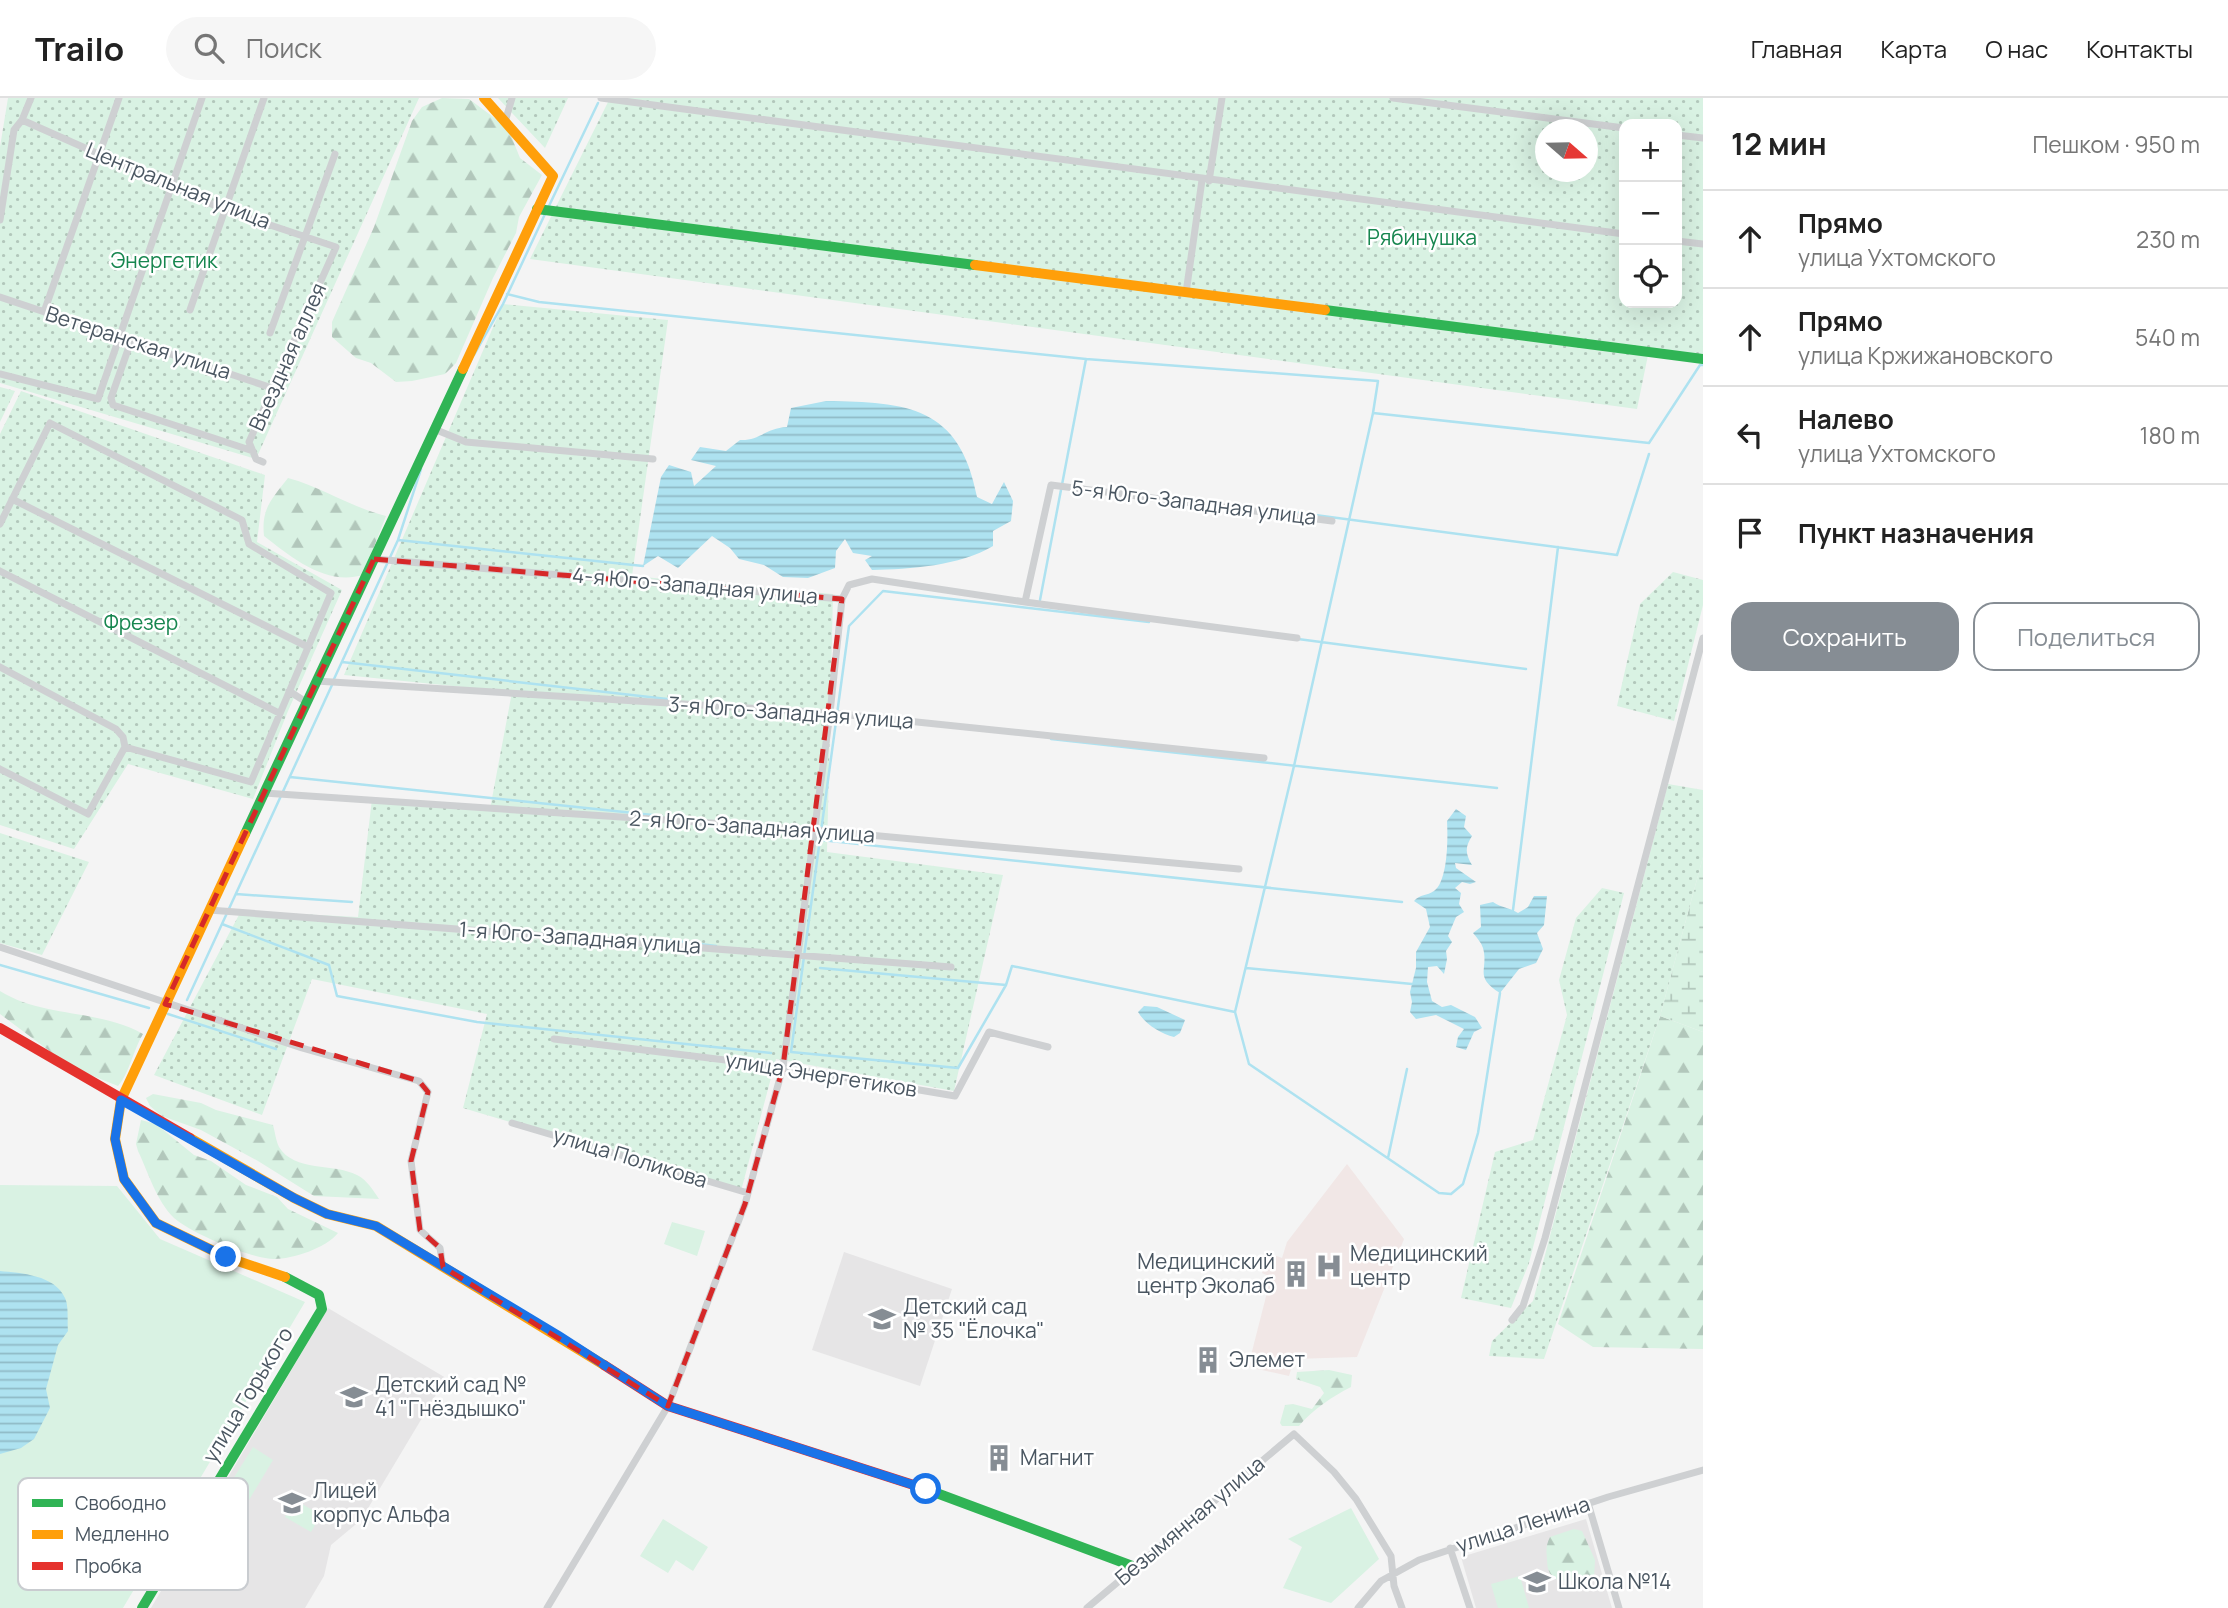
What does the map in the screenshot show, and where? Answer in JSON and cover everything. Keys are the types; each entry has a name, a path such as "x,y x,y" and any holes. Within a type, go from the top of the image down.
{"street":[{"path":"0,220 14,130 22,120 31,98"},
{"path":"44,312 119,98"},
{"path":"0,374 98,399 202,98"},
{"path":"190,310 264,98"},
{"path":"121,1100 553,176 484,98"},
{"path":"505,122 512,98"},
{"path":"601,98 1619,233"},
{"path":"1186,293 1222,98"},
{"path":"1393,98 1619,127"},
{"name":"Центральная улица","path":"22,120 225,210 336,247"},
{"path":"1682,136 1703,138"},
{"path":"270,333 335,155"},
{"path":"537,209 1703,359"},
{"path":"1682,242 1703,244"},
{"name":"Въездная аллея","path":"263,462 256,459 249,442 336,247"},
{"name":"Ветеранская улица","path":"0,297 275,388"},
{"path":"131,341 111,398 113,405 253,451"},
{"path":"0,524 50,423 242,520 249,544 331,593 251,782 125,747"},
{"path":"434,429 466,442 653,459"},
{"name":"5-я Юго-Западная улица","path":"1025,602 1051,485 1332,521"},
{"path":"12,499 308,647"},
{"name":"4-я Юго-Западная улица","path":"373,559 842,599 849,585 872,579 1297,638"},
{"path":"0,571 279,713"},
{"path":"547,1608 668,1406 748,1193 783,1066 830,713 842,599"},
{"path":"1512,1320 1523,1306 1545,1238 1703,638"},
{"path":"0,667 116,729 123,737 125,747 88,814 0,769"},
{"name":"3-я Юго-Западная улица","path":"316,681 830,713 1264,758"},
{"path":"289,691 306,702"},
{"name":"2-я Юго-Западная улица","path":"264,793 815,830 1239,869"},
{"name":"1-я Юго-Западная улица","path":"209,910 951,967"},
{"path":"0,947 302,1048 419,1081 428,1092 411,1161 420,1230 440,1248 443,1267"},
{"path":"0,1028 294,1198 327,1214 376,1226 558,1335 668,1406 926,1489 1135,1567"},
{"name":"улица Энергетиков","path":"554,1040 783,1066 955,1096 989,1032 1048,1047"},
{"name":"улица Горького","path":"121,1100 115,1139 124,1179 156,1223 226,1257 294,1280 319,1295 322,1306 219,1478"},
{"name":"улица Поликова","path":"512,1123 748,1193"},
{"name":"Безымянная улица","path":"1087,1608 1294,1434 1334,1472 1356,1499 1391,1556 1392,1573"},
{"name":"улица Ленина","path":"1358,1608 1381,1581 1419,1560 1588,1503 1703,1471"},
{"path":"1588,1503 1619,1608"},
{"path":"1450,1548 1470,1608"},
{"path":"1392,1573 1402,1608"},
{"name":"улица Горького","path":"142,1608 153,1590"}],"highlighted area":[{"path":"374,559 842,599 783,1067 745,1204 668,1406 443,1267 440,1248 420,1230 411,1161 428,1092 419,1081 165,1004"}],"shaded area":[{"name":"Медицинский центр","path":"1347,1164 1404,1239 1357,1357 1294,1359 1289,1376 1248,1367 1271,1277 1262,1273 1269,1253 1282,1258 1287,1242"},
{"name":"Детский сад № 35 \"Ёлочка\"","path":"844,1252 952,1289 920,1386 812,1350"},
{"path":"328,1308 446,1378 361,1520 331,1545 324,1576 305,1608 151,1608 162,1590 248,1590 248,1478 228,1478"},
{"name":"Школа №14","path":"1586,1519 1612,1608 1476,1608 1461,1557"}],"green space":[{"name":"Энергетик","path":"8,98 419,98 256,459 0,383 0,147"},
{"path":"442,98 469,99 508,128 520,158 542,175 519,217 516,233 456,363 445,374 396,382 371,363 356,358 332,337 332,322 374,227 412,121 422,107"},
{"path":"498,98 568,98 545,148"},
{"name":"Рябинушка","path":"610,98 1703,98 1703,359 1648,355 1637,409 530,259"},
{"path":"503,304 668,320 632,576 833,594 827,852 1003,875 954,1091 776,1059 741,1191 463,1108 487,1014 312,979 262,1115 154,1075 241,911 358,917 372,799 490,809 512,692 344,675"},
{"path":"0,387 15,391 0,422"},
{"name":"Фрезер","path":"21,391 265,475 257,542 342,590 288,711 253,799 128,764 74,849 0,825 0,434"},
{"path":"288,478 386,516 363,575 336,577 310,568 264,536 266,511"},
{"path":"1673,572 1703,580 1703,605 1674,721 1617,706 1640,604"},
{"path":"1668,784 1703,790 1703,857 1660,1016 1544,1359 1489,1356 1492,1341 1533,1301"},
{"path":"0,833 89,862 42,955 0,943"},
{"path":"1703,857 1703,1032 1660,1016"},
{"path":"1602,888 1624,893 1529,1263 1511,1308 1461,1298 1495,1152 1533,1140 1567,1015 1559,980 1576,918"},
{"path":"0,991 34,1006 109,1021 143,1034 118,1086 59,1058 0,1014"},
{"path":"1660,1016 1703,1032 1703,1349 1593,1347 1558,1324"},
{"path":"153,1094 201,1103 216,1110 273,1125 278,1145 286,1155 304,1164 357,1175 367,1182 379,1199 314,1196 201,1130 162,1116 150,1106 146,1098"},
{"path":"141,1120 156,1124 194,1155 211,1161 246,1185 277,1197 288,1209 338,1233 309,1252 274,1259 251,1255 194,1231 174,1218 153,1186 136,1144"},
{"path":"0,1185 117,1186 160,1239 305,1302 200,1478 18,1478 18,1590 134,1590 123,1608 0,1608"},
{"path":"672,1222 705,1231 697,1256 664,1244"},
{"path":"1329,1370 1352,1375 1351,1387 1323,1404 1299,1426 1282,1426 1280,1423 1285,1405 1293,1404 1312,1409 1324,1393 1320,1387 1296,1379 1297,1372"},
{"path":"253,1447 273,1460 249,1500 248,1478 234,1478"},
{"path":"295,1500 321,1515 311,1532 285,1517"},
{"path":"1351,1508 1379,1559 1331,1603 1283,1588 1302,1547 1288,1539"},
{"path":"663,1519 708,1547 693,1571 676,1560 668,1573 640,1556"},
{"path":"1574,1529 1582,1531 1595,1560 1594,1579 1562,1581 1551,1575 1548,1569 1546,1550 1550,1537"},
{"path":"1520,1576 1529,1608 1498,1608 1491,1584"}],"water":[{"path":"826,401 905,408 926,415 943,427 958,444 969,467 977,497 992,504 1004,482 1013,501 1011,521 993,531 993,546 950,562 872,570 865,560 872,556 853,553 845,539 836,551 835,568 808,578 783,577 764,565 739,559 730,548 712,536 678,568 658,556 643,566 661,477 669,465 691,472 694,486 716,466 691,460 700,447 726,451 740,440 752,439 787,427 791,408"},
{"path":"1456,809 1466,816 1464,827 1472,836 1467,850 1472,865 1455,863 1456,868 1476,882 1462,882 1455,888 1461,893 1459,904 1464,912 1456,917 1448,936 1452,942 1446,951 1444,974 1437,966 1428,967 1427,982 1432,1001 1442,1007 1451,1005 1475,1017 1482,1028 1474,1032 1466,1050 1456,1047 1458,1037 1464,1029 1436,1015 1416,1019 1410,1012 1416,952 1430,927 1426,909 1414,901 1439,886 1446,859 1447,821"},
{"path":"1534,896 1547,896 1544,925 1537,933 1543,949 1536,963 1519,969 1500,993 1484,977 1483,948 1473,933 1481,927 1480,905 1493,902 1518,913 1528,907"},
{"path":"1144,1006 1157,1007 1185,1020 1180,1033 1174,1037 1149,1024 1138,1012"},
{"path":"0,1271 37,1277 54,1284 66,1301 68,1331 58,1345 46,1389 50,1408 34,1439 21,1448 0,1454"}],"waterway":[{"path":"548,208 598,103"},
{"path":"474,355 503,304 545,214"},
{"path":"507,294 539,302 1086,359 1378,381 1294,766 1235,1012 1249,1064 1439,1193 1451,1194 1463,1184 1478,1133 1500,993"},
{"path":"1040,600 1086,359"},
{"path":"1373,413 1649,443 1700,365 1703,365"},
{"path":"1285,511 1617,555 1649,454"},
{"path":"334,679 398,540 421,469"},
{"path":"398,540 643,566"},
{"path":"1513,910 1558,547"},
{"path":"1149,622 883,591 849,626 791,1052 958,1068 1006,985 1012,966 1235,1012"},
{"path":"1298,639 1526,669"},
{"path":"342,662 676,700"},
{"path":"187,1000 332,685"},
{"path":"1051,739 1497,788"},
{"path":"290,777 662,816"},
{"path":"821,840 1402,902"},
{"path":"236,894 352,902"},
{"path":"222,924 329,965 337,996 477,1022 771,1053"},
{"path":"668,940 716,946"},
{"path":"0,965 149,1008"},
{"path":"820,968 1006,985"},
{"path":"1246,968 1412,984"},
{"path":"168,1014 276,1049"},
{"path":"1388,1158 1407,1069"}],"traffic: fast":[{"path":"537,209 975,265"},
{"path":"1325,310 1703,359"},
{"path":"245,834 463,369"},
{"path":"220,1478 322,1309 319,1295 285,1277"},
{"path":"923,1488 1135,1567"},
{"path":"142,1608 153,1590"}],"traffic: slow":[{"path":"463,369 553,176 484,98"},
{"path":"975,265 1325,310"},
{"path":"245,834 121,1100 115,1139 124,1179 156,1223 226,1257 285,1277"},
{"path":"190,1138 327,1214 376,1226 604,1365"}],"traffic: jam":[{"path":"0,1028 190,1138"},
{"path":"604,1365 668,1406 923,1488"}],"place":[{"name":"Медицинский центр","path":"1329,1266"},
{"name":"Медицинский центр Эколаб","path":"1296,1274"},
{"name":"Детский сад № 35 \"Ёлочка\"","path":"882,1319"},
{"name":"Элемет","path":"1208,1360"},
{"name":"Детский сад № 41 \"Гнёздышко\"","path":"354,1397"},
{"name":"Магнит","path":"999,1458"},
{"name":"Лицей корпус Альфа","path":"292,1503"},
{"name":"Школа №14","path":"1537,1582"}],"route":[{"path":"226,1257 156,1223 124,1179 115,1139 121,1100 294,1198 327,1214 376,1226 558,1335 668,1406 926,1489"}]}
